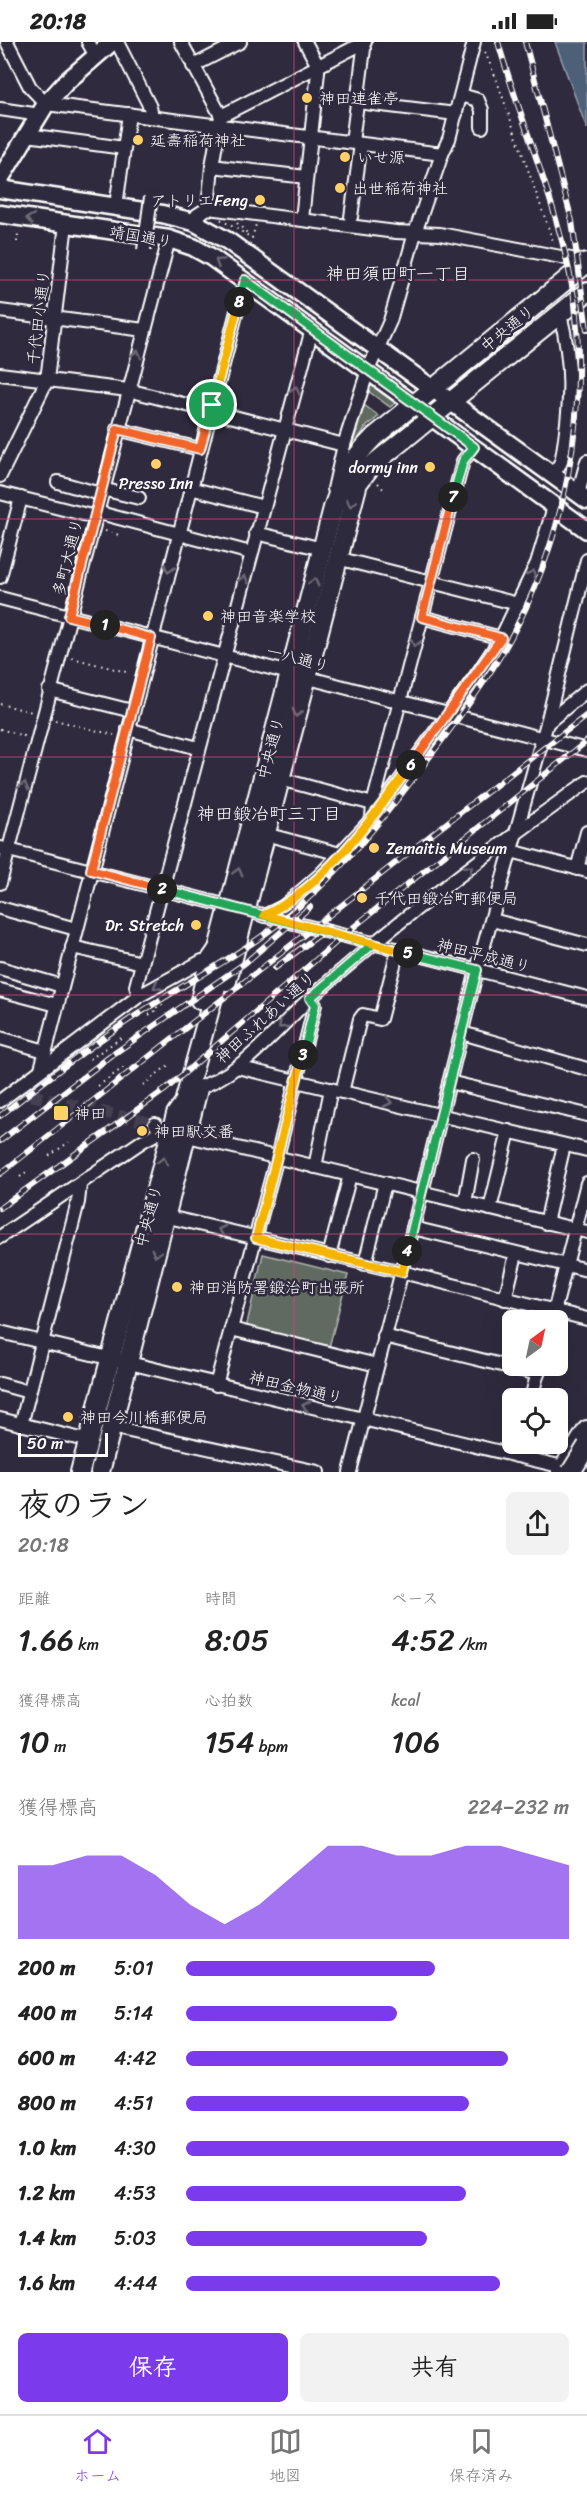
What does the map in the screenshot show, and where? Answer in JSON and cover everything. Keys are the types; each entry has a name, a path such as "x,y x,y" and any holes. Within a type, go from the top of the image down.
{"highway":[{"name":"中央通り","path":"330,553 333,508 355,457 374,437 587,262"},
{"name":"中央通り","path":"81,1472 89,1441 118,1361 157,1215 172,1128 193,1090 237,908 330,553 354,493 363,474 587,292"},
{"name":"中央通り","path":"193,1090 222,965 213,955 237,908 266,834 280,780 298,676"},
{"path":"172,1128 174,1102 213,955"},
{"name":"中央通り","path":"100,1472 111,1427 118,1361"},
{"path":"565,1470 587,1430"},
{"path":"565,1470 587,1446"}],"main road":[{"path":"0,179 43,109 92,49 112,42"},
{"name":"靖国通り","path":"0,189 116,206 194,222 228,241 583,497"},
{"name":"靖国通り","path":"0,214 169,239 193,247 212,257 587,530"}],"street":[{"path":"7,42 43,109"},
{"path":"117,42 150,107 152,117"},
{"path":"181,42 220,121 208,208"},
{"path":"193,66 240,42"},
{"path":"302,219 318,66 305,42"},
{"path":"333,508 335,480 344,446 368,370 390,321 415,232 449,139 474,42"},
{"path":"220,121 363,43 357,102 351,217"},
{"path":"461,95 478,100 482,110 482,127"},
{"path":"357,102 456,114"},
{"path":"0,109 43,109 220,121 442,154"},
{"path":"116,206 129,114"},
{"path":"27,135 124,148"},
{"path":"212,166 306,177"},
{"path":"144,250 152,196"},
{"path":"194,222 197,215 208,208 440,234 587,262"},
{"name":"千代田小通り","path":"0,476 5,452 47,380 66,224"},
{"name":"多町大通り","path":"0,884 4,849 42,716 169,239"},
{"path":"41,1069 245,280"},
{"path":"0,311 144,330"},
{"path":"553,475 561,462 570,396 570,363 560,314"},
{"path":"139,996 136,986 161,889 312,329"},
{"path":"0,374 128,390 344,446"},
{"path":"117,429 200,449"},
{"path":"372,819 373,804 463,461 474,447"},
{"path":"583,497 587,461"},
{"path":"58,482 139,498"},
{"path":"190,488 264,507"},
{"path":"0,493 251,553"},
{"path":"0,577 21,498"},
{"path":"264,915 283,907 340,854 372,819 448,714 501,638 537,563 554,507"},
{"path":"256,533 518,604"},
{"path":"350,1472 414,1228 477,970 547,723 587,560"},
{"name":"一八通り","path":"0,598 587,750"},
{"path":"422,617 501,638"},
{"path":"49,690 132,711"},
{"path":"547,723 587,690"},
{"path":"126,734 198,748"},
{"path":"280,780 373,804"},
{"name":"神田ふれあい通り","path":"193,1090 213,1082 237,1067 310,998 373,944 516,832 587,782"},
{"path":"266,834 340,854"},
{"path":"511,851 582,870 586,836"},
{"name":"神田平成通り","path":"4,849 587,998"},
{"path":"0,908 76,929"},
{"path":"492,920 587,945"},
{"path":"72,947 142,963"},
{"path":"315,1167 360,1019 363,1016 380,1019 398,950"},
{"path":"0,1101 139,996 213,955"},
{"path":"0,968 62,986"},
{"path":"0,990 57,1005"},
{"path":"216,1385 297,1081 315,1005 310,998"},
{"path":"462,1034 587,1069"},
{"path":"0,1038 45,1051"},
{"path":"237,1067 587,1150"},
{"path":"449,1082 587,1115"},
{"path":"0,1088 13,1091"},
{"path":"0,1237 144,1140 172,1128 315,1167 581,1231"},
{"path":"490,1209 510,1131"},
{"path":"546,1222 564,1145"},
{"path":"465,1203 473,1159"},
{"path":"329,1256 350,1175"},
{"path":"555,1310 566,1265 581,1231 587,1183"},
{"path":"365,1264 385,1184"},
{"path":"21,1425 78,1202 80,1185"},
{"path":"157,1215 402,1272 505,1299 536,1310"},
{"path":"414,1228 587,1270"},
{"path":"505,1299 516,1254"},
{"path":"568,1317 587,1319"},
{"path":"231,1329 377,1365"},
{"name":"神田金物通り","path":"0,1332 517,1456 565,1470 584,1472"},
{"path":"384,1336 502,1361"},
{"path":"0,1384 30,1392"},
{"path":"0,1419 89,1441"},
{"path":"111,1427 318,1472"}],"path":[{"path":"484,52 497,81 555,247"},
{"path":"231,218 252,238"},
{"path":"17,242 18,234"},
{"path":"378,483 384,490"},
{"path":"102,530 119,535"},
{"path":"69,658 141,676"},
{"path":"0,704 42,716 126,734"},
{"path":"0,729 27,737"},
{"path":"159,999 163,1006"},
{"path":"149,1015 158,1009 153,1002"},
{"path":"91,1059 121,1038"},
{"path":"143,1085 171,1063"},
{"path":"99,1086 127,1066"},
{"path":"49,1156 69,1141"},
{"path":"20,1176 29,1170"}],"green space":[{"path":"371,384 395,403 390,407 368,391"},
{"path":"364,405 379,416 365,428 351,451 348,452 354,440"},
{"path":"263,1254 348,1275 328,1351 246,1328"}],"water":[{"path":"555,42 587,42 587,129"}],"tunnel":[{"path":"13,1091 155,1124"}],"railway":[{"path":"0,1116 123,1024 258,939 282,921 325,882 383,817 455,723 500,656 529,601 558,519 568,477 578,390 578,347 575,304 561,237 498,42"},
{"path":"525,42 572,221 587,330"},
{"path":"0,1174 587,715"},
{"path":"0,1208 166,1089 355,926 587,741"},
{"path":"0,1141 112,1055 245,963 310,907"},
{"path":"275,968 328,928"}],"place":[{"name":"神田連雀亭","path":"307,98"},
{"name":"延壽稲荷神社","path":"138,140"},
{"name":"いせ源","path":"345,157"},
{"name":"出世稲荷神社","path":"340,188"},
{"name":"アトリエFeng","path":"260,200"},
{"name":"Presso Inn","path":"156,464"},
{"name":"dormy inn","path":"430,467"},
{"name":"神田音楽学校","path":"208,616"},
{"name":"Zemaitis Museum","path":"374,848"},
{"name":"千代田鍛冶町郵便局","path":"362,898"},
{"name":"Dr. Stretch","path":"196,925"},
{"name":"神田","path":"61,1113"},
{"name":"神田駅交番","path":"142,1131"},
{"name":"神田消防署鍛治町出張所","path":"177,1287"},
{"name":"神田今川橋郵便局","path":"68,1417"}],"district":[{"name":"神田須田町一丁目","path":"398,274"},
{"name":"神田鍛冶町三丁目","path":"269,814"}],"route":[{"path":"245,280 474,447 463,461 422,617 501,638 372,819 321,874 283,907 264,915 477,970 402,1272 256,1238 315,1005 310,998 373,944 91,870 151,638 69,616 117,429 200,449 212,405 245,280"}]}
